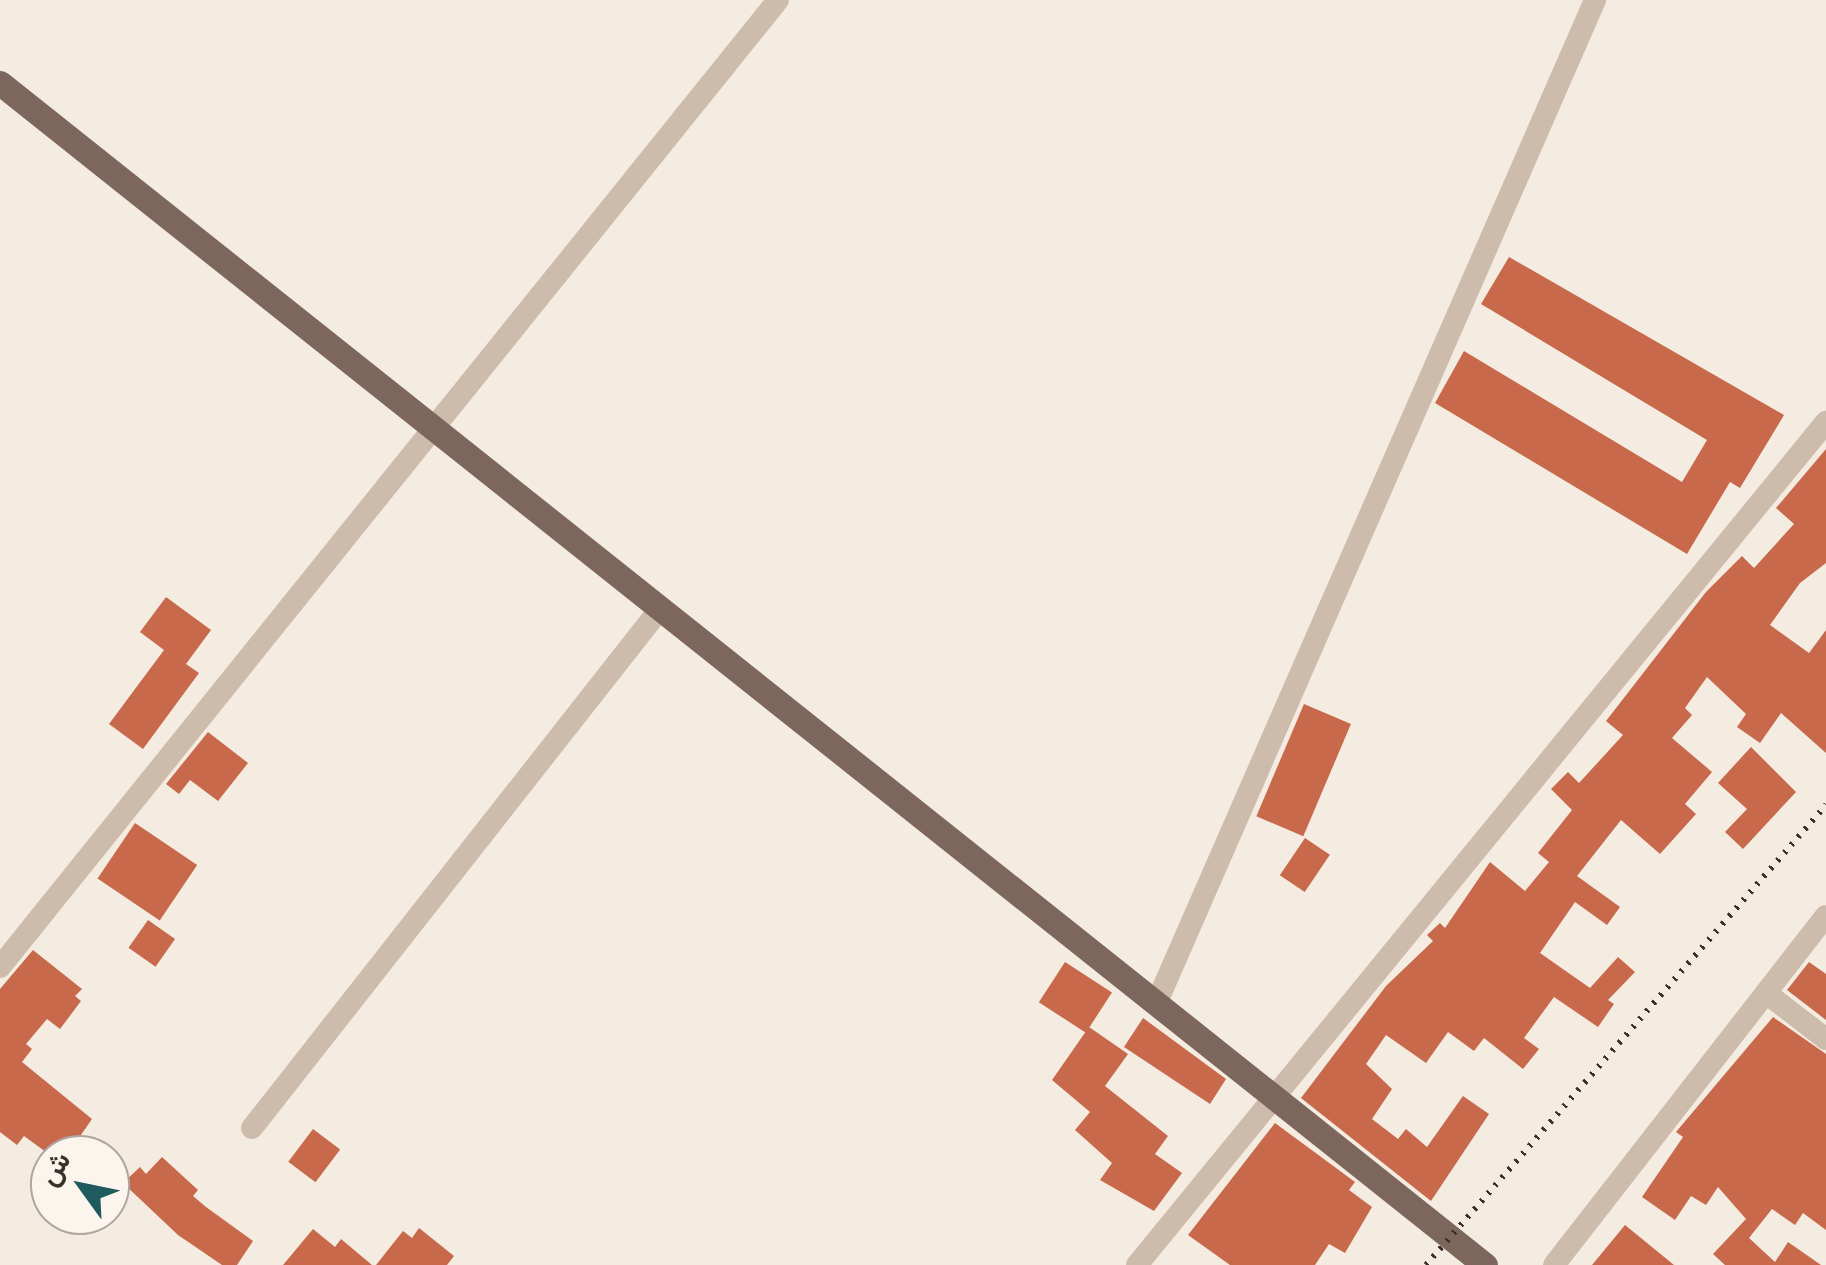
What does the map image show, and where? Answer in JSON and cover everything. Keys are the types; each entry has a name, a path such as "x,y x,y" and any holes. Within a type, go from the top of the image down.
{"main road":[{"path":"0,83 431,430 1485,1265"}],"street":[{"path":"0,967 778,0"},
{"path":"1156,1004 1595,0"},
{"path":"1137,1265 1826,422"},
{"path":"252,1128 658,610"},
{"path":"1554,1265 1826,916"},
{"path":"1766,993 1826,1039"}],"building":[{"path":"1509,257 1784,415 1740,488 1730,482 1687,554 1435,403 1464,351 1682,482 1707,440 1481,304"},
{"path":"1826,449 1826,563 1800,583 1770,625 1809,653 1826,630 1826,753 1781,713 1760,743 1737,727 1746,714 1707,677 1685,708 1692,715 1672,738 1712,772 1685,804 1696,814 1660,854 1621,820 1577,876 1620,907 1607,925 1575,902 1540,953 1590,988 1618,957 1635,972 1608,1000 1614,1004 1598,1027 1554,997 1524,1038 1539,1049 1523,1069 1484,1038 1474,1051 1448,1032 1426,1063 1386,1035 1366,1064 1392,1089 1372,1119 1398,1139 1406,1129 1427,1147 1463,1096 1489,1114 1431,1201 1301,1098 1386,986 1433,941 1427,935 1440,923 1445,928 1490,862 1525,891 1549,862 1538,853 1572,810 1551,789 1568,772 1579,783 1623,735 1606,721 1706,592 1742,556 1754,568 1794,524 1776,508"},
{"path":"166,597 211,630 186,664 199,673 143,749 109,724 164,650 140,632"},
{"path":"1304,704 1351,724 1303,836 1256,816"},
{"path":"208,732 248,763 218,801 190,780 179,794 166,784"},
{"path":"1751,747 1796,792 1743,849 1725,832 1747,809 1718,783"},
{"path":"135,823 197,865 160,920 98,879"},
{"path":"1305,838 1330,855 1305,892 1280,875"},
{"path":"148,920 175,939 156,967 128,948"},
{"path":"33,950 82,989 75,996 81,1001 60,1029 47,1019 26,1044 32,1049 22,1062 92,1119 81,1135 30,1135 30,1140 24,1136 17,1145 0,1132 0,989"},
{"path":"1065,962 1112,992 1086,1033 1039,1002"},
{"path":"1809,962 1826,974 1826,1020 1787,990"},
{"path":"1773,1017 1826,1054 1826,1230 1803,1213 1795,1225 1772,1209 1749,1238 1775,1262 1788,1242 1821,1265 1725,1265 1713,1254 1746,1219 1718,1187 1706,1205 1691,1196 1675,1220 1642,1197 1683,1137 1676,1132"},
{"path":"1143,1018 1226,1079 1210,1104 1124,1047"},
{"path":"1089,1027 1128,1054 1105,1086 1168,1136 1155,1154 1182,1173 1154,1211 1100,1180 1112,1163 1075,1130 1090,1112 1052,1080"},
{"path":"1275,1123 1355,1182 1349,1190 1372,1207 1345,1253 1329,1244 1315,1265 1230,1265 1188,1235"},
{"path":"313,1129 340,1149 315,1182 288,1162"},
{"path":"162,1157 198,1190 193,1196 253,1241 237,1265 222,1265 178,1235 130,1190 130,1176 140,1167 146,1174"},
{"path":"1625,1225 1674,1265 1592,1265"},
{"path":"419,1228 454,1256 447,1265 376,1265 403,1231 412,1238"},
{"path":"313,1229 335,1247 341,1239 372,1265 283,1265"}],"railway":[{"path":"1426,1265 1826,805"}]}
